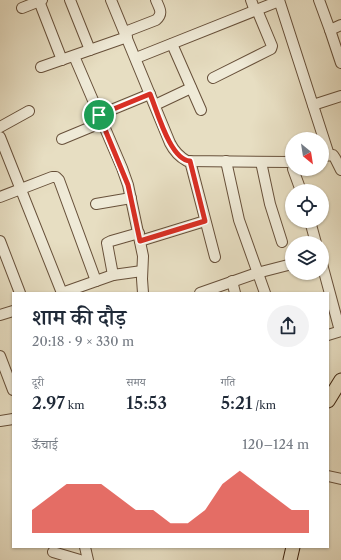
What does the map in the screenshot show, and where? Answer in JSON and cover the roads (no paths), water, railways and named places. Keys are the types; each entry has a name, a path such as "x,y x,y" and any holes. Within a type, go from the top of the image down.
{"main road":[{"path":"329,399 341,380"}],"street":[{"path":"70,0 90,50"},
{"path":"111,0 170,143 180,157 187,161 285,164"},
{"path":"41,68 90,50 156,20 160,16 161,12 157,0"},
{"path":"213,78 271,49 272,46 251,0"},
{"path":"319,0 341,62"},
{"path":"22,8 40,1 62,60"},
{"path":"136,58 279,1 313,105 319,132"},
{"path":"330,30 341,25"},
{"path":"172,44 201,110"},
{"path":"74,56 128,185 143,256 143,292"},
{"path":"155,105 191,88"},
{"path":"62,139 150,94"},
{"path":"313,105 341,96"},
{"path":"0,127 29,111"},
{"path":"0,137 62,292"},
{"path":"329,156 333,155 341,170"},
{"path":"190,161 215,257"},
{"path":"226,161 239,220 265,292"},
{"path":"261,162 270,204 282,242"},
{"path":"0,196 52,177 56,177 59,180 96,281"},
{"path":"96,204 131,198"},
{"path":"113,276 107,243 205,221"},
{"path":"0,241 20,292"},
{"path":"207,292 232,281 285,266"},
{"path":"65,292 113,276 142,271"},
{"path":"327,280 341,331 329,335"},
{"path":"232,281 235,292"},
{"path":"0,315 12,311"},
{"path":"0,356 12,387"},
{"path":"0,421 12,419"},
{"path":"329,476 341,479"},
{"path":"85,548 88,560"},
{"path":"53,552 80,560"}]}
